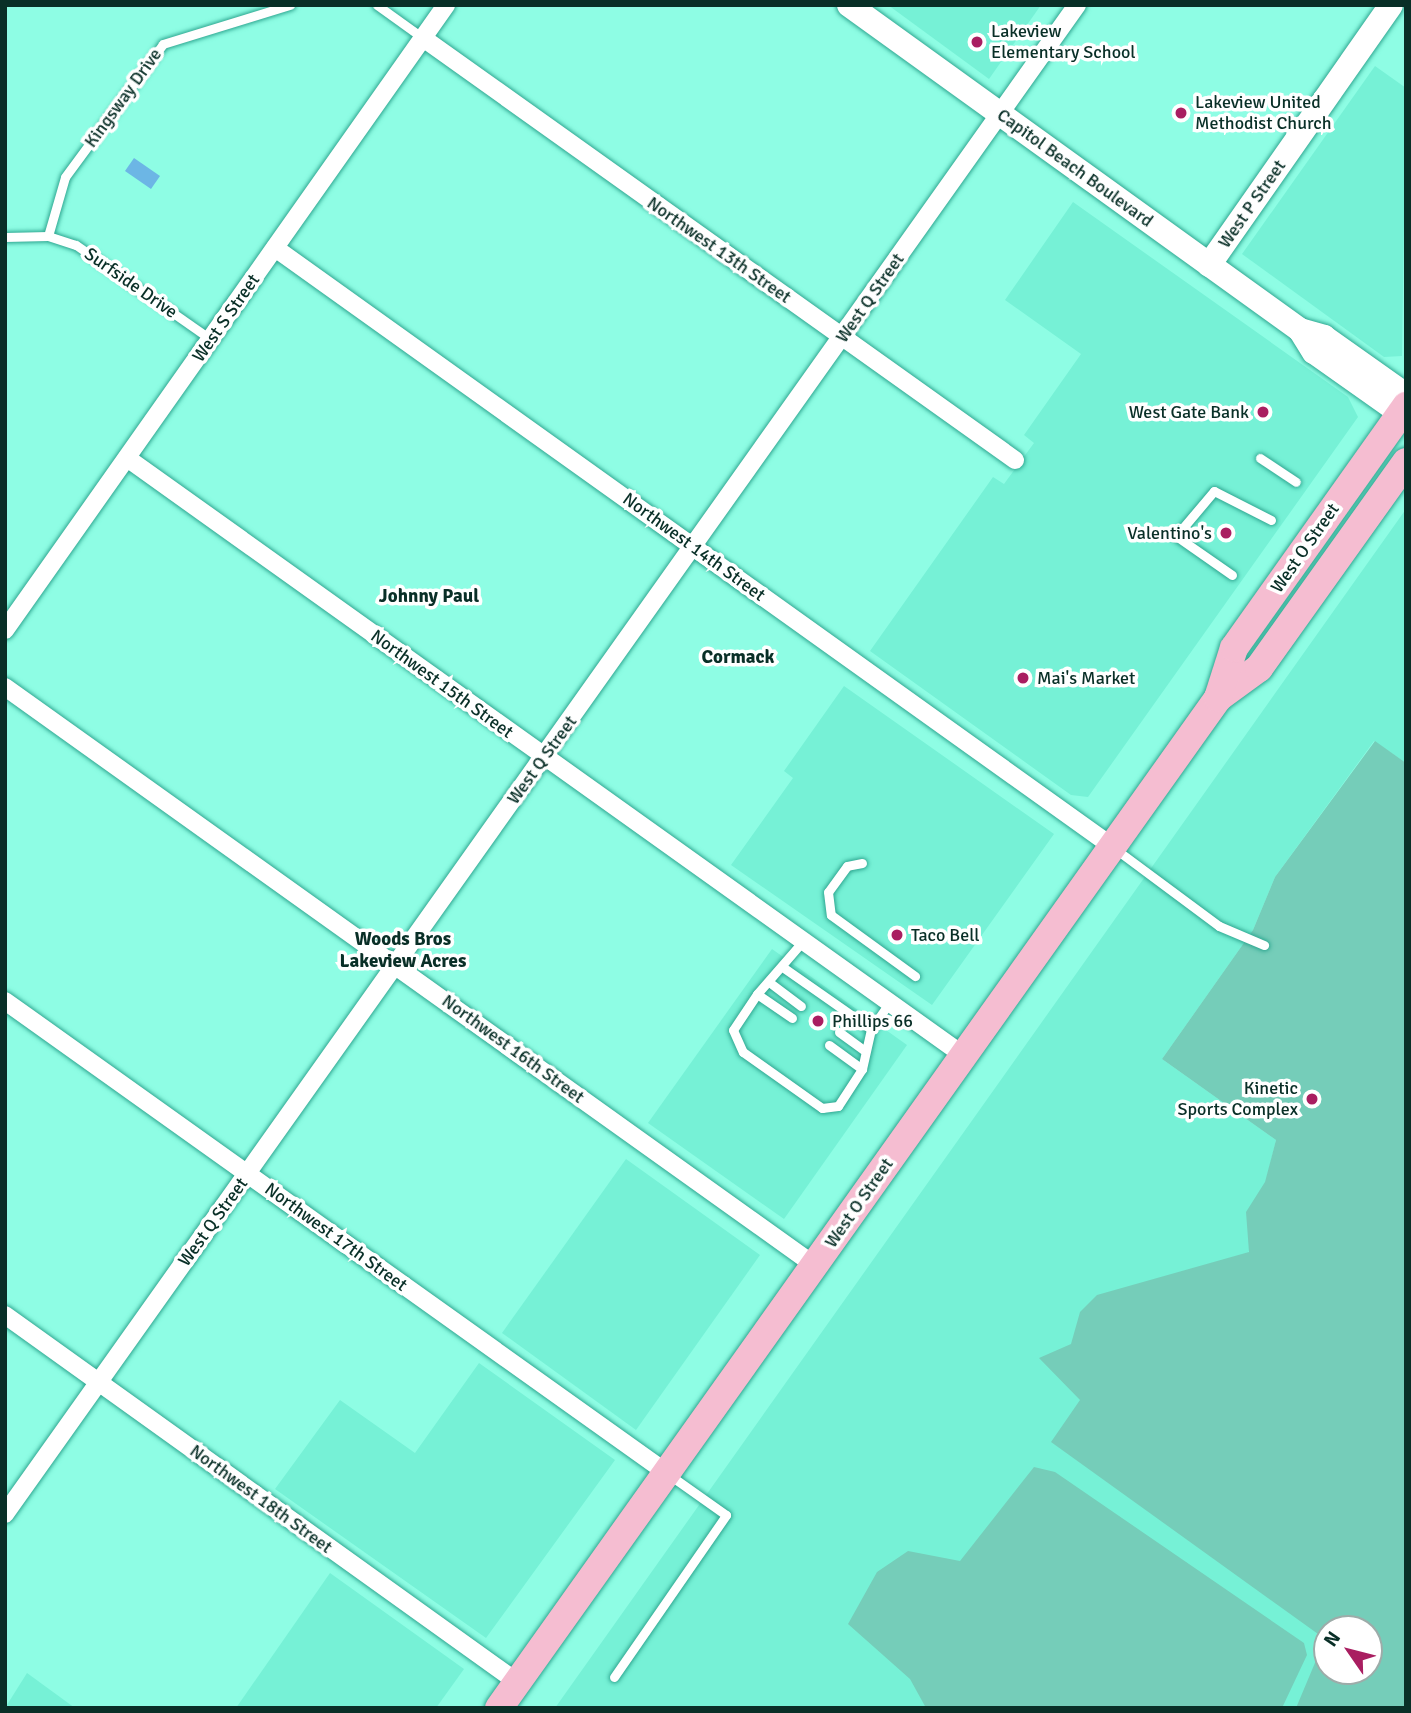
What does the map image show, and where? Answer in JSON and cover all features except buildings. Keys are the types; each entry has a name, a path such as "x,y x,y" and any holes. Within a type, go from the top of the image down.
{"main road":[{"name":"West O Street","path":"499,1708 1217,698 1234,648 1404,408"},
{"name":"West O Street","path":"1217,698 1259,668 1406,461"}],"street":[{"name":"West S Street","path":"5,630 446,5"},
{"name":"Capitol Beach Boulevard","path":"849,5 1300,330 1314,352 1404,408"},
{"name":"West Q Street","path":"5,1514 1002,115 1077,5"},
{"name":"West P Street","path":"1209,265 1391,5"},
{"name":"Northwest 13th Street","path":"423,38 1016,460"},
{"name":"Northwest 14th Street","path":"275,248 1113,847"},
{"name":"Northwest 15th Street","path":"127,458 963,1055"},
{"name":"Northwest 16th Street","path":"5,687 814,1265"},
{"name":"Northwest 17th Street","path":"5,1001 667,1473"},
{"name":"Northwest 18th Street","path":"5,1315 517,1682"}],"lane":[{"name":"Kingsway Drive","path":"48,236 65,177 163,44 290,5"},
{"path":"377,5 423,38"},
{"name":"Surfside Drive","path":"5,237 48,236 87,251 210,339"},
{"path":"1260,458 1296,482"},
{"path":"1232,575 1176,536 1214,491 1271,520"},
{"path":"1113,847 1219,926 1264,945"},
{"path":"862,863 847,866 828,892 831,915 915,976"},
{"path":"803,941 784,968 757,994 733,1030 743,1052 822,1108 838,1106 862,1069 871,1029 889,1003"},
{"path":"784,968 871,1029"},
{"path":"769,982 801,1006"},
{"path":"757,994 792,1018"},
{"path":"839,1032 865,1051"},
{"path":"829,1045 862,1069"},
{"path":"614,1677 726,1515 667,1473"}],"shaded area":[{"name":"Lakeview Elementary School","path":"888,5 1041,5 989,79"},
{"path":"1375,66 1406,88 1402,356 1384,357 1242,254"},
{"path":"134,158 160,176 151,189 125,171"},
{"path":"1073,202 1348,397 1358,417 1088,797 1071,795 870,651 993,477 1004,484 1034,443 1024,435 1081,354 1005,300"},
{"path":"1406,509 1406,763 1374,741 1275,877 1253,930 1162,1059 1276,1140 1244,1271 1406,1471 1406,1708 555,1708"},
{"path":"844,686 1054,834 932,1005 731,865 793,778 784,771"},
{"path":"1375,741 1406,763 1406,1708 1296,1708 1313,1668 1313,1685 1383,1685 1383,1615 1313,1615 1313,1630 1051,1442 1080,1400 1039,1358 1071,1344 1080,1312 1097,1295 1249,1252 1246,1212 1265,1182 1276,1140 1162,1059 1253,930 1275,877"},
{"path":"772,949 907,1045 784,1219 648,1123"},
{"path":"626,1159 760,1255 636,1430 502,1333"},
{"path":"479,1363 615,1460 486,1638 275,1489 340,1400 415,1453"},
{"path":"1034,1467 1055,1472 1304,1643 1307,1655 1282,1708 926,1708 910,1679 848,1624 877,1572 908,1551 960,1561"},
{"path":"330,1573 464,1669 436,1708 236,1708"},
{"path":"27,1673 75,1708 5,1708"}],"place":[{"name":"Lakeview Elementary School","path":"977,42"},
{"name":"Lakeview United Methodist Church","path":"1181,113"},
{"name":"West Gate Bank","path":"1263,412"},
{"name":"Valentino's","path":"1226,533"},
{"name":"Mai's Market","path":"1023,678"},
{"name":"Taco Bell","path":"897,935"},
{"name":"Phillips 66","path":"818,1021"},
{"name":"Kinetic Sports Complex","path":"1312,1099"}],"district":[{"name":"Johnny Paul","path":"429,597"},
{"name":"Cormack","path":"738,658"},
{"name":"Woods Bros Lakeview Acres","path":"403,951"}]}
